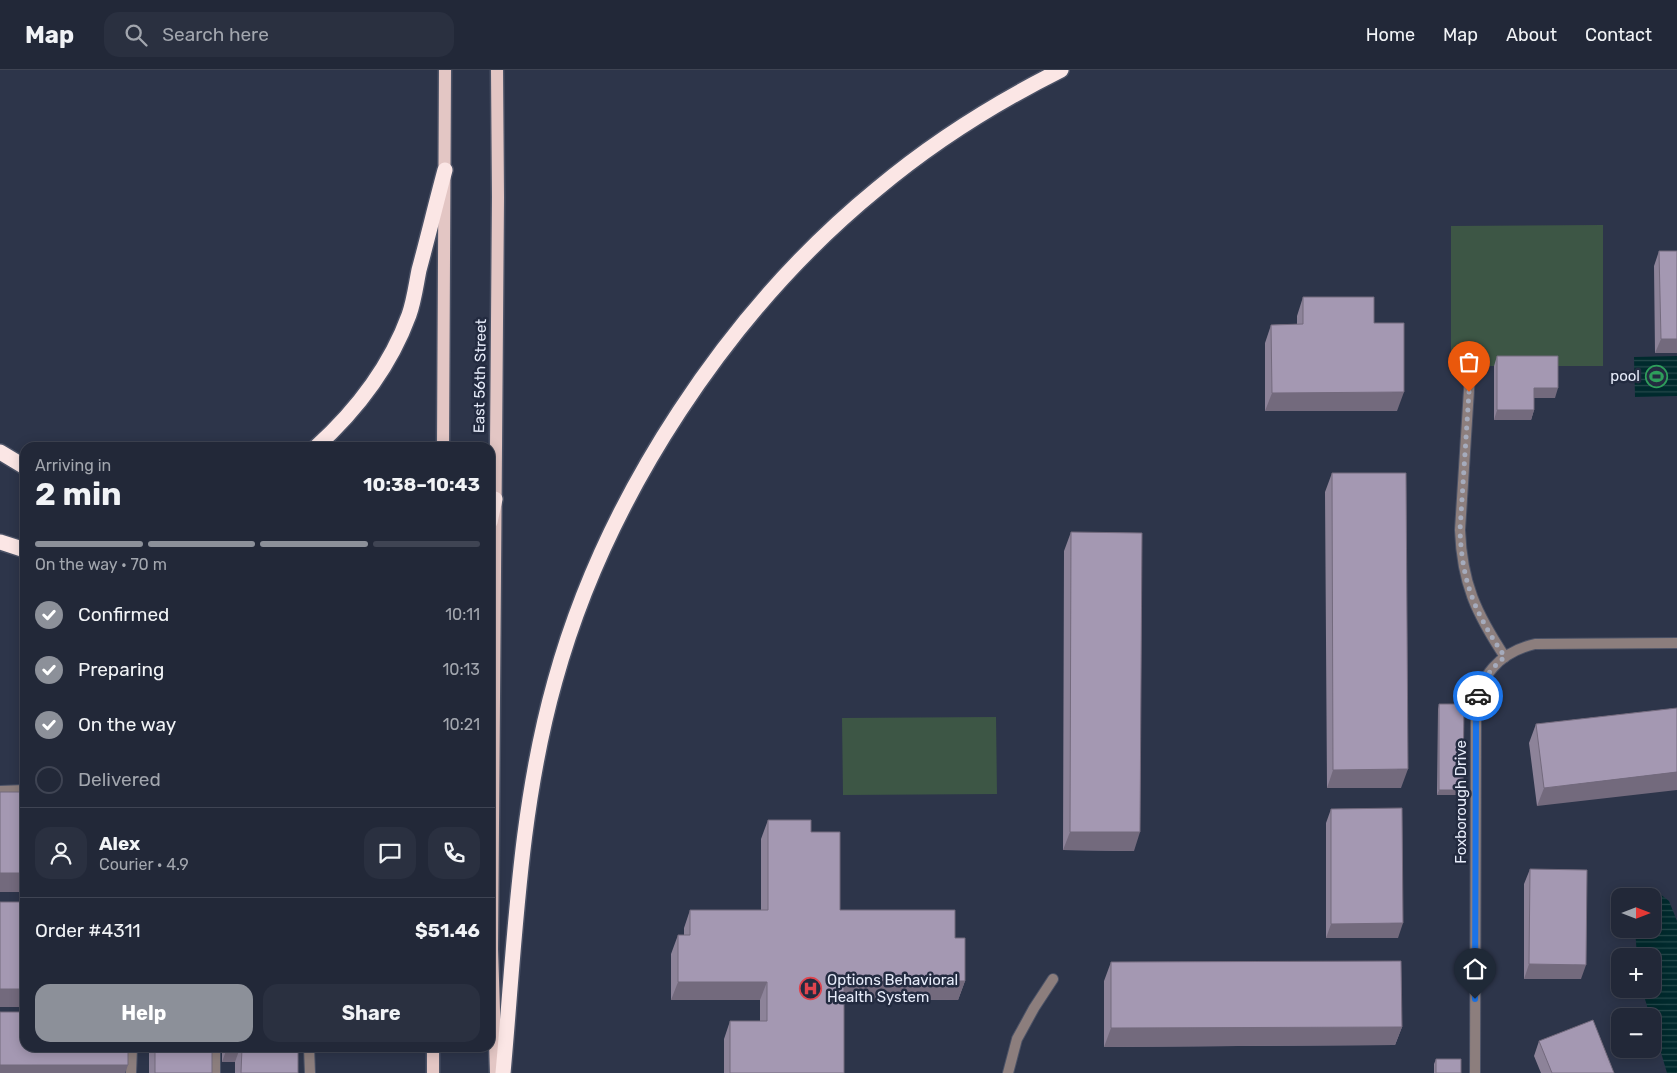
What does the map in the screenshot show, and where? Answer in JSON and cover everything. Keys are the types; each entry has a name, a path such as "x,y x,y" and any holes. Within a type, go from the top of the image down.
{"highway":[{"path":"503,1073 518,884 525,828 554,684 568,635 588,585 616,522 646,466 678,412 723,349 757,306 834,228 876,189 937,142 991,108 1061,70"},
{"path":"322,442 338,427 363,398 384,367 397,341 409,314 445,170"},
{"path":"0,452 20,464"},
{"path":"0,542 20,548"}],"main road":[{"path":"443,442 445,70"},
{"name":"East 56th Street","path":"495,498 498,207 497,70"},
{"name":"East 56th Street","path":"495,1042 496,1073"},
{"path":"432,1052 432,1073"}],"street":[{"path":"1470,374 1460,530 1461,550 1464,573 1471,596 1488,631 1505,657"},
{"name":"Foxborough Drive","path":"1475,1073 1477,702 1484,681 1496,664 1524,647 1545,643 1677,643"},
{"path":"0,791 20,790"},
{"path":"1008,1073 1017,1039 1053,979"},
{"path":"131,1073 132,1052"},
{"path":"215,1052 215,1073"},
{"path":"309,1052 310,1073"}],"shaded area":[{"path":"1603,225 1603,366 1451,366 1451,226"},
{"name":"pool","path":"1677,356 1677,396 1635,397 1634,357"},
{"path":"996,717 997,794 843,795 842,718"},
{"path":"1661,895 1669,901 1677,921 1677,1073 1667,1073 1661,1052 1661,1008 1648,1008 1645,998 1661,998 1661,948 1636,948 1636,938 1661,938"}],"building":[{"path":"1659,251 1677,251 1677,339 1661,339"},
{"path":"1303,297 1374,297 1374,323 1404,323 1404,392 1272,393 1271,325 1303,324"},
{"path":"1497,356 1558,356 1558,388 1534,388 1534,410 1497,410"},
{"path":"1332,473 1406,473 1408,769 1333,770"},
{"path":"1071,532 1142,533 1140,832 1070,832"},
{"path":"1439,704 1464,704 1463,790 1439,790"},
{"path":"1677,708 1677,772 1544,788 1536,724"},
{"path":"0,792 20,792 20,873 0,873"},
{"path":"1402,808 1403,923 1331,924 1331,809"},
{"path":"768,820 811,820 811,832 840,832 840,910 955,910 955,938 965,938 965,981 844,981 844,1073 730,1073 730,1021 767,1021 767,982 678,982 678,935 690,935 690,910 768,910"},
{"path":"1530,869 1587,870 1586,965 1529,964"},
{"path":"0,902 20,902 20,989 0,989"},
{"path":"1401,961 1402,1027 1111,1028 1111,962"},
{"path":"0,1012 20,1012 20,1052 128,1052 128,1065 0,1065"},
{"path":"1593,1020 1614,1073 1552,1073 1539,1041"},
{"path":"155,1052 212,1052 212,1073 155,1073"},
{"path":"242,1052 298,1052 298,1073 241,1073"},
{"path":"1436,1059 1461,1059 1461,1073 1436,1073"}],"way so far":[{"path":"1469,392 1460,530 1464,573 1471,596 1488,631 1505,657 1490,672 1478,696"}],"place":[{"name":"pool","path":"1656,376"},
{"name":"Options Behavioral Health System","path":"811,989"}],"route":[{"path":"1475,999 1476,712 1478,696"}]}
